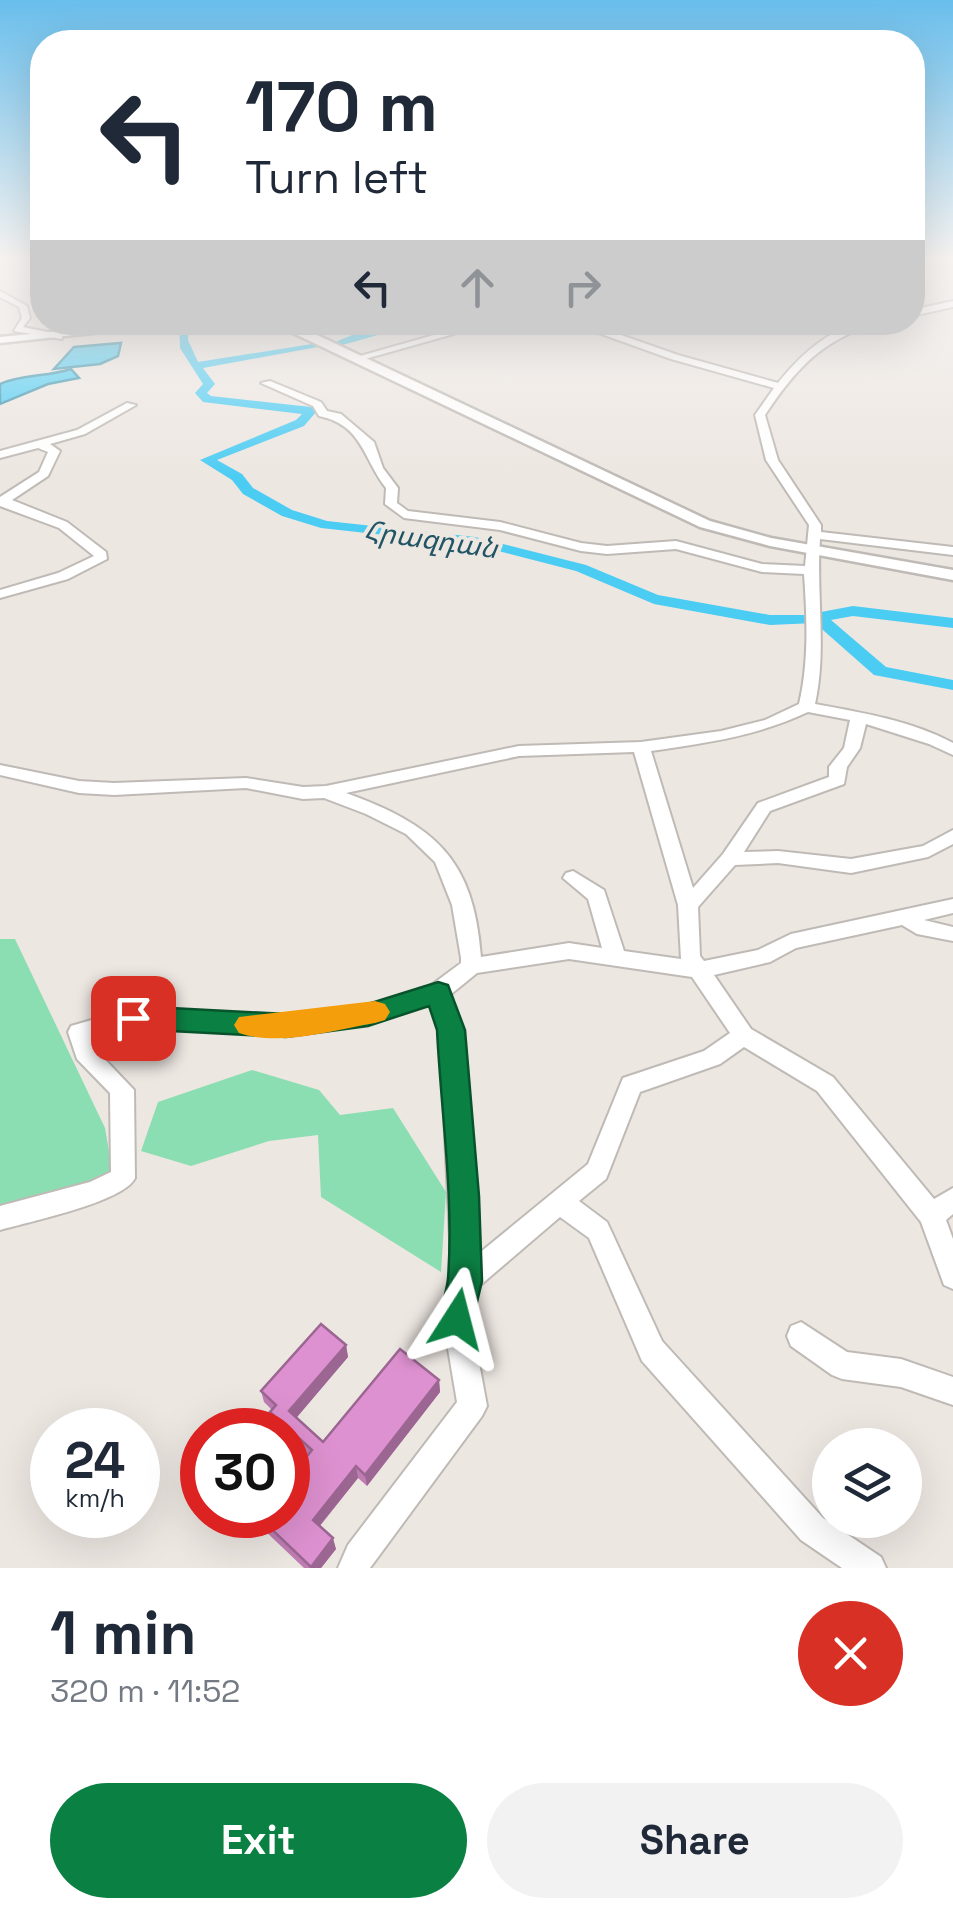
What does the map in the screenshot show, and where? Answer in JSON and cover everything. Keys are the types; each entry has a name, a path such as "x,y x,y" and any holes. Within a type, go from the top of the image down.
{"main road":[{"path":"0,340 70,335"},
{"path":"311,335 704,524 816,543 953,575"}],"street":[{"path":"54,335 60,336"},
{"path":"358,358 444,335"},
{"path":"617,335 662,353 780,387"},
{"path":"806,708 812,682 811,570 816,543 806,508 772,460 768,436 760,420 762,411 791,378 798,361 838,335"},
{"path":"266,383 274,390 293,392 318,404 323,414 337,416 370,444 377,470 392,488 391,504 404,514 500,526 582,547 607,550 676,545 762,568 811,570"},
{"path":"0,455 80,432 131,405"},
{"path":"2,501 50,466 54,451 40,444"},
{"path":"0,594 63,576 100,560 101,555 63,524 2,501"},
{"path":"816,543 953,551"},
{"path":"0,770 79,787 246,783 304,793 326,792 519,751 642,747 722,736 772,723 806,708 859,717 935,740 953,750"},
{"path":"688,905 730,860 764,807 838,780 838,767 852,748 859,717"},
{"path":"642,747 688,905 690,957 742,1034 825,1084 932,1216 953,1276"},
{"path":"326,792 382,812 435,844 455,876 468,931 471,966"},
{"path":"730,860 778,857 850,866 928,850 953,836"},
{"path":"573,878 597,895 615,956"},
{"path":"0,1218 95,1192 123,1178 122,1090 84,1053 78,1032 133,1018 286,1026 368,1015 438,992 471,966 569,951 700,970 764,957 791,942 953,906"},
{"path":"903,916 924,930 953,934"},
{"path":"354,1568 359,1556 472,1406 457,1319 465,1281 451,1030 438,992"},
{"path":"465,1281 598,1171 631,1086 712,1058 742,1034"},
{"path":"932,1216 953,1200"},
{"path":"560,1202 598,1230 652,1351 812,1530 870,1568"},
{"path":"801,1336 842,1366 900,1372 953,1391"}],"green space":[{"path":"0,939 15,939 105,1128 113,1174 0,1206"},
{"path":"252,1070 319,1090 340,1115 393,1108 446,1192 441,1272 321,1197 318,1135 269,1141 191,1166 141,1151 158,1102"}],"water":[{"path":"121,343 118,356 100,364 54,369 74,347"},
{"path":"71,369 79,378 48,384 0,404 0,384"}],"building":[{"path":"321,1324 346,1345 292,1408 273,1408 276,1405 261,1391"},
{"path":"400,1349 439,1380 365,1475 356,1466 313,1520 333,1538 311,1567 281,1538 310,1538 310,1430 323,1442"}],"waterway":[{"name":"Հրազդան","path":"183,335 192,362 209,384 201,393 207,399 311,411 300,423 207,460 237,477 248,491 287,513 326,525 475,541 581,568 654,599 770,620 805,620 853,611 953,623"},
{"path":"339,343 367,335"},
{"path":"196,366 318,346"},
{"name":"Հրազդան","path":"819,618 880,671 953,685"}],"slow traffic":[{"path":"249,1025 286,1026 375,1012"}],"route":[{"path":"133,1018 286,1026 368,1015 404,1000 438,992 451,1030 463,1196 465,1281 457,1319"}]}
